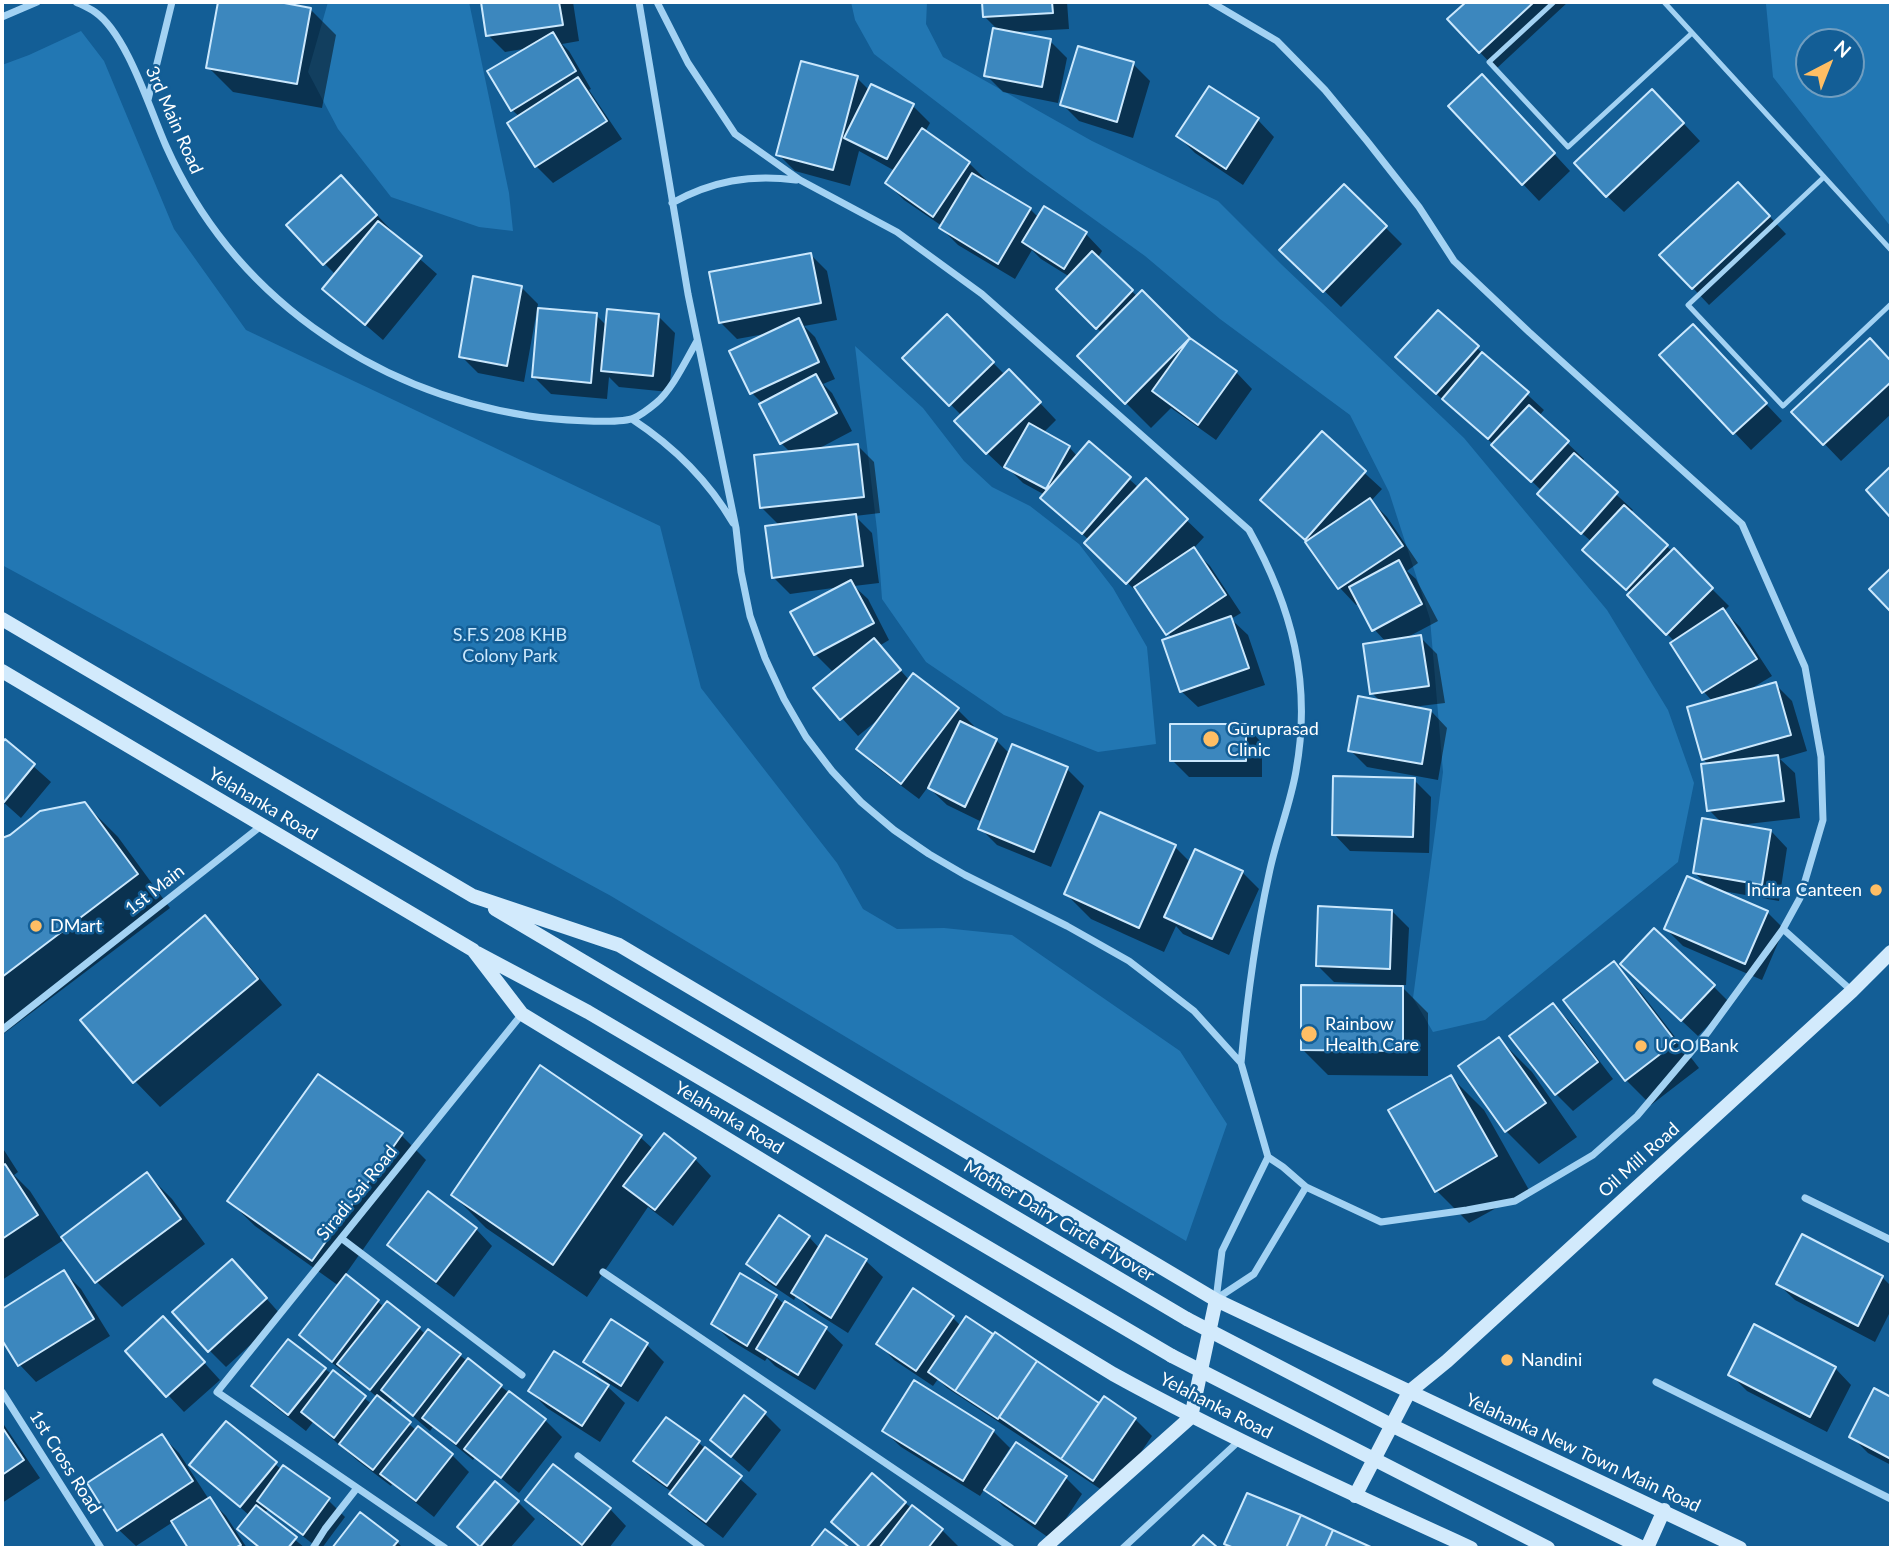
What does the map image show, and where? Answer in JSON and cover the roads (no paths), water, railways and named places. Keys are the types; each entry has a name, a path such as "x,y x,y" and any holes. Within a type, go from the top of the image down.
{"main road":[{"name":"Yelahanka Road","path":"2,619 472,896 619,945 1216,1300 1409,1392"},
{"name":"Yelahanka Road","path":"2,671 473,950 522,1014 1113,1374 1191,1417 1471,1548"},
{"name":"Mother Dairy Circle Flyover","path":"472,896 1187,1319 1393,1426 1645,1548"},
{"path":"473,950 588,1012 1172,1356 1548,1548"},
{"name":"Oil Mill Road","path":"1409,1392 1447,1361 1853,991 1891,952"},
{"path":"1044,1548 1191,1417 1216,1300"},
{"path":"1355,1496 1409,1392"},
{"name":"Yelahanka New Town Main Road","path":"1409,1392 1740,1548"},
{"path":"1645,1548 1664,1510"}],"street":[{"path":"2,17 37,2"},
{"name":"3rd Main Road","path":"76,2 97,13 121,43 178,169 217,233 248,271 284,306 323,336 366,363 410,384 453,400 542,418 587,421 632,419"},
{"path":"148,101 172,2"},
{"path":"639,2 697,341 736,528 750,616 779,689 806,737 832,771 861,802 894,830 929,854 1129,961 1194,1011 1241,1063"},
{"path":"657,2 688,63 735,134 800,180 897,232 982,294 1249,530 1267,562 1282,596 1299,667 1301,737 1289,804 1269,871 1250,977 1241,1063 1268,1157 1306,1187 1381,1222 1515,1201 1593,1155 1637,1115 1708,1032 1783,929 1800,898 1823,820 1821,757 1805,667 1742,524 1454,261 1419,207 1367,141 1325,90 1277,41 1211,2"},
{"path":"673,203 694,191 741,178 770,176 800,180"},
{"path":"697,341 658,402 632,419 658,436 680,456 724,507 736,528"},
{"name":"1st Main","path":"2,1030 261,826"},
{"path":"1783,929 1853,991"},
{"name":"Siradi Sai Road","path":"357,1488 217,1392 522,1014"},
{"path":"1216,1300 1222,1251 1268,1157"},
{"path":"1216,1300 1255,1274 1306,1187"},
{"path":"1805,1198 1891,1240"},
{"path":"341,1238 522,1375"},
{"path":"603,1272 1011,1548"},
{"path":"1657,1382 1891,1499"},
{"name":"1st Cross Road","path":"2,1392 101,1548"},
{"path":"1122,1548 1240,1440"},
{"path":"578,1456 702,1548"},
{"path":"313,1548 357,1488 444,1548"}],"lane":[{"path":"1554,2 1489,62 1568,147 1692,33"},
{"path":"1664,2 1891,250"},
{"path":"1824,177 1688,305 1783,405 1891,304"}],"place":[{"name":"Guruprasad Clinic","path":"1211,739"},
{"name":"Indira Canteen","path":"1876,890"},
{"name":"DMart","path":"36,926"},
{"name":"Rainbow Health Care","path":"1309,1034"},
{"name":"UCO Bank","path":"1641,1046"},
{"name":"Nandini","path":"1507,1360"}],"park label":[{"name":"S.F.S 208 KHB Colony Park","path":"510,645"}]}
